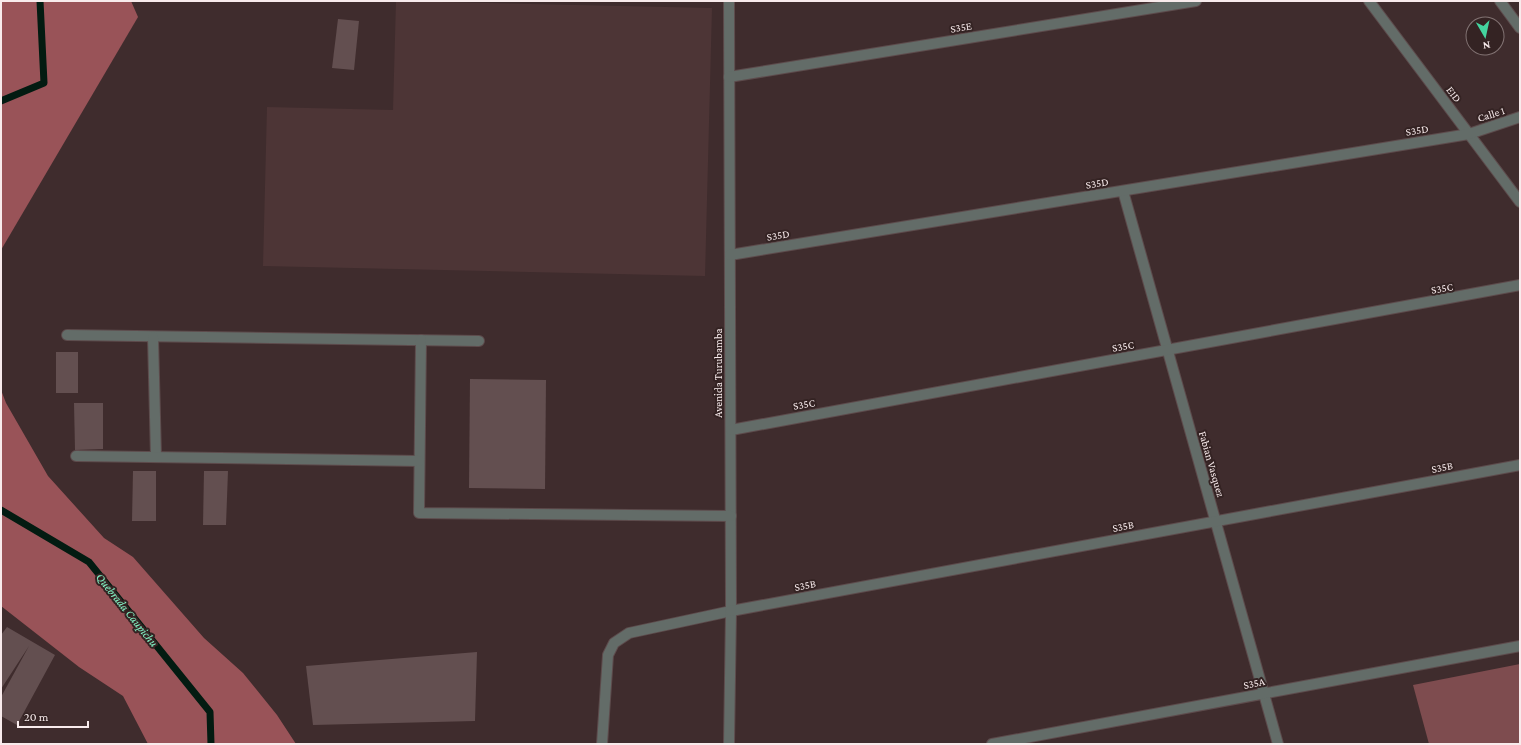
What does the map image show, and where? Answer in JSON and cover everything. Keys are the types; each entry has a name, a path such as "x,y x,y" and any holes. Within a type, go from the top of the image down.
{"street":[{"name":"Avenida Turubamba","path":"729,1 731,430 729,744"},
{"name":"S35E","path":"729,77 1196,1"},
{"name":"E1D","path":"1370,1 1520,202"},
{"path":"1500,1 1520,28"},
{"name":"Calle 1","path":"1469,134 1520,117"},
{"name":"S35D","path":"730,255 1469,134"},
{"name":"Fabian Vasquez","path":"1122,191 1278,744"},
{"name":"S35C","path":"731,430 1520,285"},
{"path":"67,335 479,341"},
{"path":"153,337 156,457"},
{"path":"421,340 419,513 731,516"},
{"path":"76,456 419,461"},
{"name":"S35B","path":"602,744 608,655 614,643 629,633 731,611 1520,464"},
{"name":"S35A","path":"992,744 1520,646"}],"shaded area":[{"path":"1,1 131,1 138,17 1,250"},
{"path":"396,1 712,8 705,276 263,266 267,107 393,110"},
{"path":"1,390 6,403 48,476 104,538 133,557 204,638 243,673 277,715 296,744 148,744 123,696 79,667 1,606"},
{"path":"1520,664 1520,744 1429,744 1413,685"}],"building":[{"path":"338,19 359,21 354,70 332,68"},
{"path":"56,352 78,352 78,393 56,393"},
{"path":"470,379 546,380 545,489 469,488"},
{"path":"74,403 103,403 103,449 75,450"},
{"path":"133,471 156,471 156,521 132,521"},
{"path":"204,471 228,471 226,525 203,525"},
{"path":"7,627 55,655 17,725 1,716 1,697 29,646 1,689 1,635"},
{"path":"477,652 475,721 313,725 306,666"}],"waterway":[{"name":"Quebrada Caupichu","path":"1,101 44,83 40,1"},
{"name":"Quebrada Caupichu","path":"1,510 89,562 210,712 211,744"}]}
